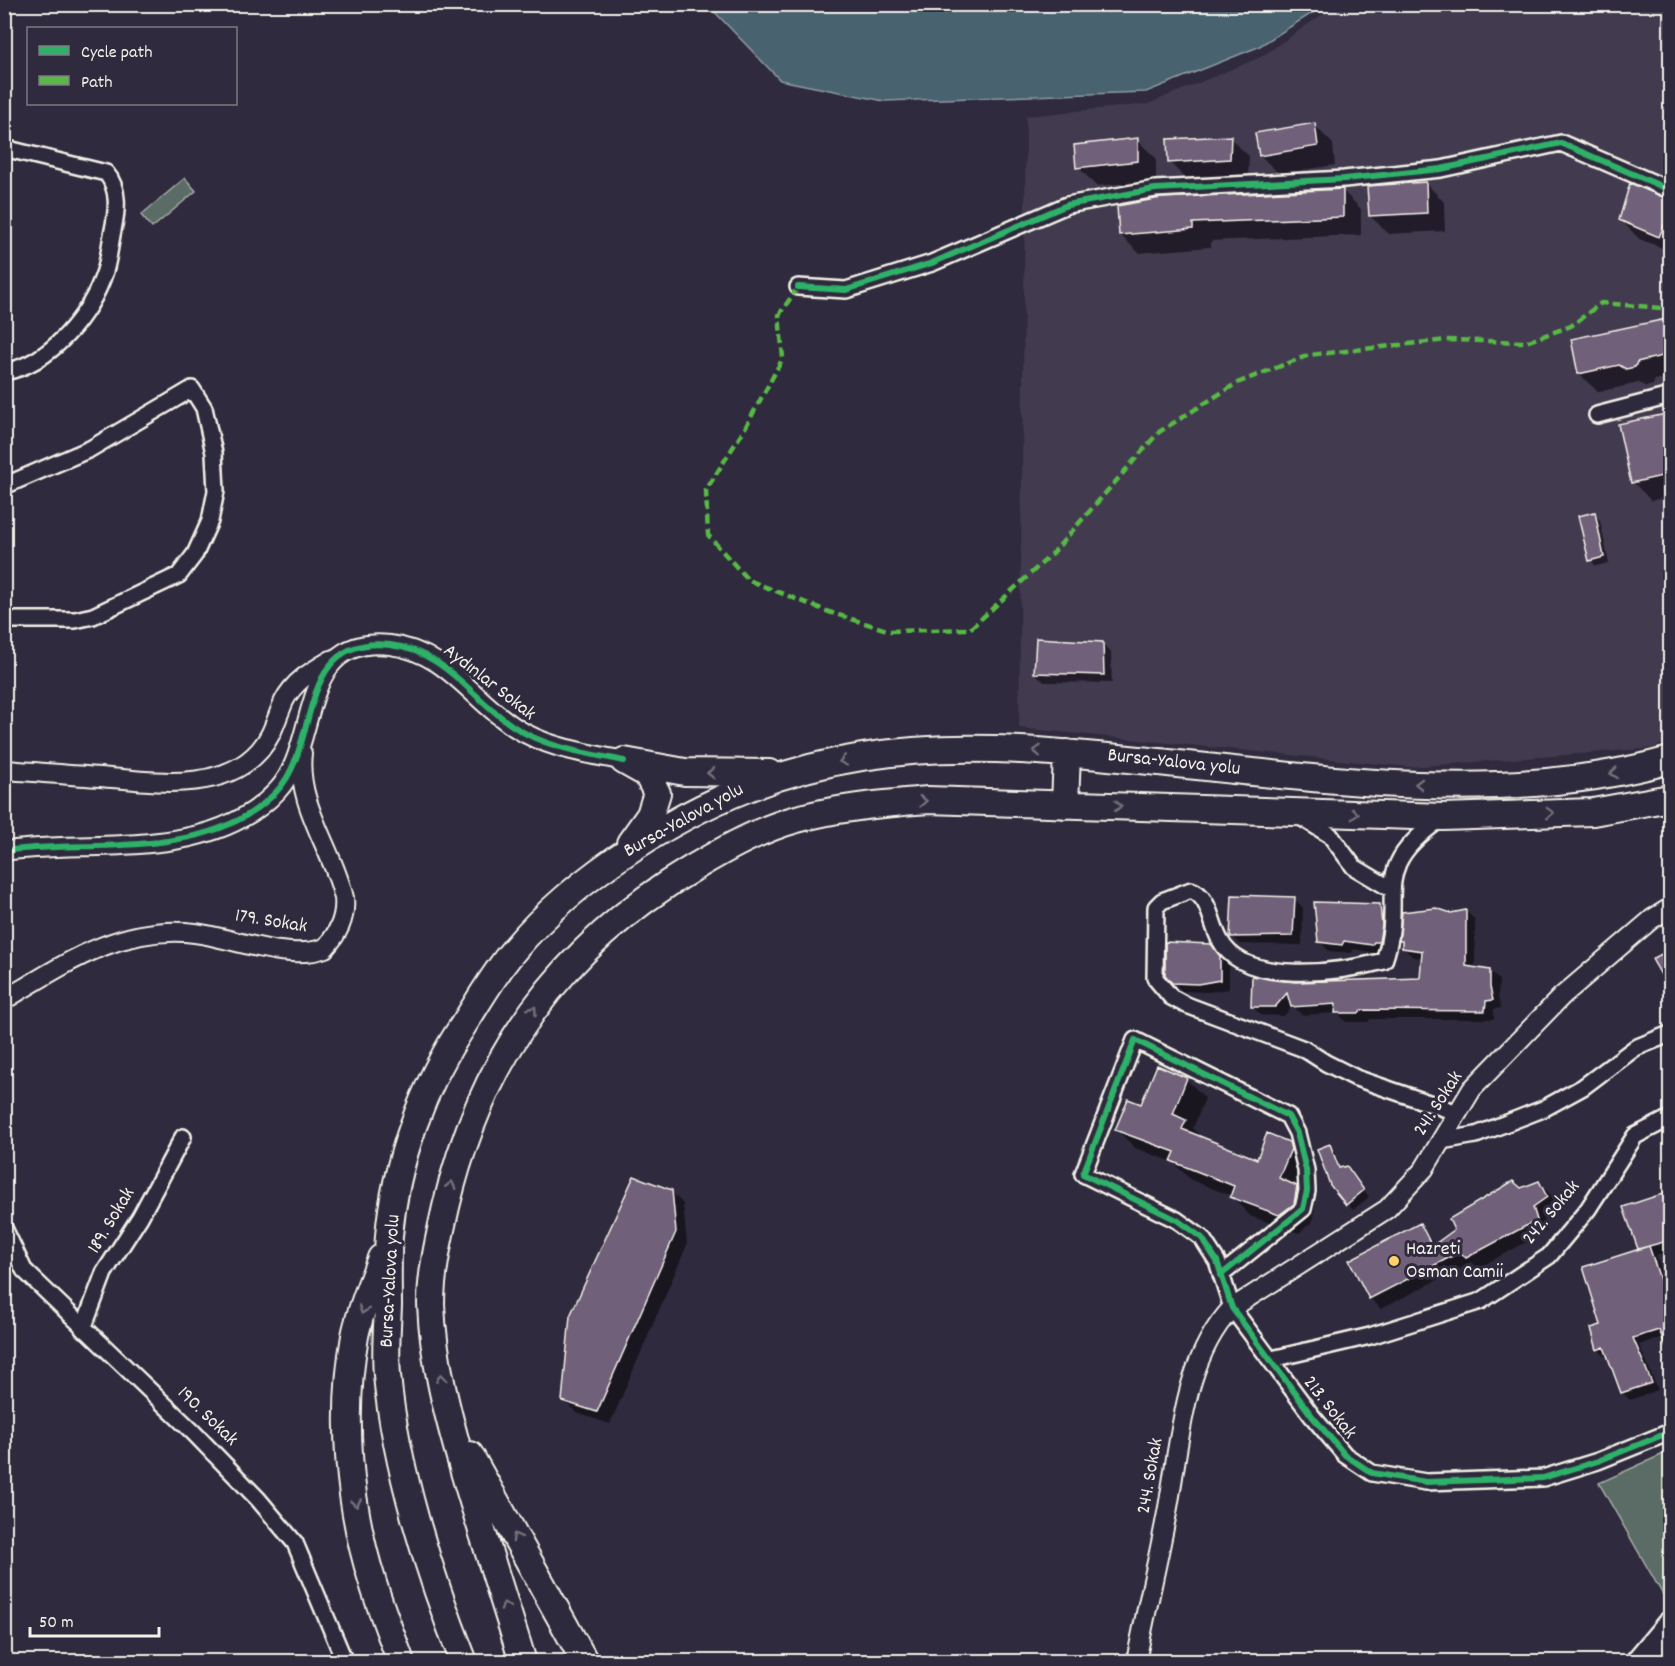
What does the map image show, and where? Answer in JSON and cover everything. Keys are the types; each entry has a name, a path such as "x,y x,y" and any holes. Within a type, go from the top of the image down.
{"highway":[{"name":"Bursa-Yalova yolu","path":"464,1662 443,1611 402,1464 387,1374 389,1235 406,1143 448,1048 514,950 560,903 621,855 699,809 751,785 790,773 864,756 923,751 994,749 1067,753 1377,783 1509,785 1628,772 1671,760"},
{"path":"1065,804 1067,753"},
{"path":"624,761 685,772 790,773"},
{"path":"621,855 650,815 657,793 647,774 624,761"},
{"name":"Bursa-Yalova yolu","path":"523,1662 448,1416 431,1304 439,1237 456,1164 482,1096 511,1042 546,991 584,948 625,914 676,878 729,847 795,819 865,805 928,800 1443,817 1593,812 1671,798"},
{"path":"389,1235 355,1333 349,1389 348,1432 355,1497 366,1558 401,1662"},
{"path":"448,1416 585,1662"},
{"path":"1640,1662 1671,1626"}],"street":[{"path":"798,287 846,290 933,263 1067,205 1155,189 1344,179 1441,169 1561,143 1671,190"},
{"path":"4,148 106,173 112,180 116,201 104,272 89,302 59,343 29,365 4,372"},
{"path":"4,486 90,449 192,389 204,408 214,453 216,491 210,521 195,554 179,575 93,616 75,620 4,620"},
{"path":"1598,415 1671,396"},
{"name":"Aydınlar Sokak","path":"4,851 175,840 222,828 275,793 292,769 303,740 315,689 321,677 341,655 360,646 375,644 403,646 413,650 455,674 507,722 532,737 565,748 624,761"},
{"path":"4,770 156,782 196,780 225,773 246,762 267,741 283,703 298,682 310,672 341,655"},
{"name":"179. Sokak","path":"4,1000 87,952 113,941 139,935 192,933 297,952 326,948 339,930 345,907 342,887 309,805 302,768 303,740"},
{"path":"1292,812 1330,835 1354,867 1391,889"},
{"path":"1443,817 1424,831 1403,852 1395,867 1391,889 1389,948 1384,962 1354,969 1282,972 1255,967 1228,952 1220,940 1203,898 1196,891 1185,891 1175,898 1162,901 1156,907 1155,978 1163,990 1184,1004 1296,1045 1356,1078 1458,1113"},
{"name":"241. Sokak","path":"1233,1308 1387,1209 1424,1168 1472,1089 1562,996 1652,919 1671,908"},
{"path":"1441,1141 1476,1135 1543,1109 1583,1087 1635,1048 1667,1035"},
{"name":"213. Sokak","path":"1221,1275 1303,1209 1307,1191 1306,1170 1297,1132 1288,1116 1135,1040 1083,1174 1190,1228 1212,1250 1221,1275 1233,1308 1312,1416 1345,1455 1372,1473 1426,1482 1543,1478 1598,1461 1671,1432"},
{"name":"242. Sokak","path":"1272,1359 1370,1336 1481,1301 1549,1256 1588,1209 1635,1136 1671,1118"},
{"name":"189. Sokak","path":"83,1329 104,1273 140,1217 183,1137"},
{"name":"190. Sokak","path":"4,1228 24,1270 193,1432 258,1498 295,1543 345,1662"},
{"name":"244. Sokak","path":"1136,1662 1165,1523 1188,1395 1201,1354 1215,1330 1233,1308"}],"shaded area":[{"path":"1336,5 1670,5 1670,740 1654,748 1410,767 1019,728 1026,116 1148,104 1261,57"}],"green space":[{"path":"185,178 196,191 152,228 141,215"},
{"path":"1670,1451 1670,1607 1599,1483"}],"water":[{"path":"708,5 1325,5 1258,47 1146,92 884,101 780,80"}],"building":[{"path":"1315,123 1318,146 1259,156 1255,133"},
{"path":"1231,136 1230,159 1168,163 1167,139"},
{"path":"1138,138 1138,161 1076,168 1074,145"},
{"path":"1426,182 1427,213 1369,216 1367,186"},
{"path":"1630,183 1671,200 1671,224 1665,223 1659,237 1619,220"},
{"path":"1343,189 1343,217 1193,223 1193,229 1119,235 1117,206 1161,198"},
{"path":"1671,318 1671,354 1637,362 1635,367 1626,369 1619,365 1578,374 1571,339"},
{"path":"1671,413 1671,474 1631,483 1618,424"},
{"path":"1595,512 1604,557 1589,561 1578,516"},
{"path":"1036,638 1103,642 1104,675 1034,673"},
{"path":"1232,895 1295,897 1293,936 1230,937"},
{"path":"1314,902 1380,904 1382,925 1379,942 1374,942 1372,945 1344,941 1342,945 1318,942"},
{"path":"1436,908 1451,913 1466,910 1466,966 1490,970 1493,1000 1486,1001 1485,1011 1361,1010 1359,1013 1335,1013 1336,1004 1291,1007 1287,993 1275,1007 1251,1007 1252,976 1295,982 1420,978 1422,951 1402,948 1402,941 1399,941 1402,912"},
{"path":"1165,942 1211,944 1220,956 1220,980 1198,984 1172,983 1165,975"},
{"path":"1671,949 1671,992 1652,959"},
{"path":"1157,1065 1187,1078 1173,1114 1186,1120 1182,1129 1257,1159 1267,1133 1289,1142 1291,1149 1279,1178 1297,1186 1294,1204 1279,1215 1230,1197 1234,1186 1171,1161 1175,1152 1115,1130 1128,1099 1141,1104"},
{"path":"1330,1144 1339,1168 1347,1166 1364,1190 1346,1205 1330,1185 1317,1149"},
{"path":"634,1176 672,1190 676,1232 597,1412 562,1401 570,1316"},
{"path":"1513,1181 1521,1188 1539,1181 1547,1197 1533,1207 1537,1220 1466,1258 1460,1252 1369,1299 1349,1260 1420,1223 1432,1246 1454,1230 1449,1219"},
{"path":"1671,1191 1671,1240 1638,1249 1623,1207"},
{"path":"1649,1246 1671,1313 1671,1358 1659,1330 1633,1338 1652,1383 1621,1393 1604,1347 1597,1350 1591,1328 1601,1325 1583,1267"}],"marked path":[{"path":"798,287 779,315 783,358 744,430 706,490 708,535 748,580 829,612 890,631 970,629 1052,554 1159,432 1237,383 1309,355 1446,340 1526,342 1571,326 1601,303 1662,308"}],"cycle path":[{"path":"798,287 846,290 932,263 1067,205 1155,189 1344,179 1441,169 1561,143 1670,190"},
{"path":"4,851 149,843 185,838 219,829 250,813 277,791 291,771 314,697 324,674 338,657 360,646 390,645 410,649 443,667 501,717 529,735 569,749 624,761"},
{"path":"1221,1275 1303,1209 1307,1191 1306,1170 1297,1133 1288,1116 1135,1040 1083,1174 1177,1220 1202,1238 1217,1261 1232,1308 1312,1416 1345,1455 1372,1473 1426,1482 1543,1478 1598,1461 1670,1432"}],"place":[{"name":"Hazreti Osman Camii","path":"1394,1261"}]}
